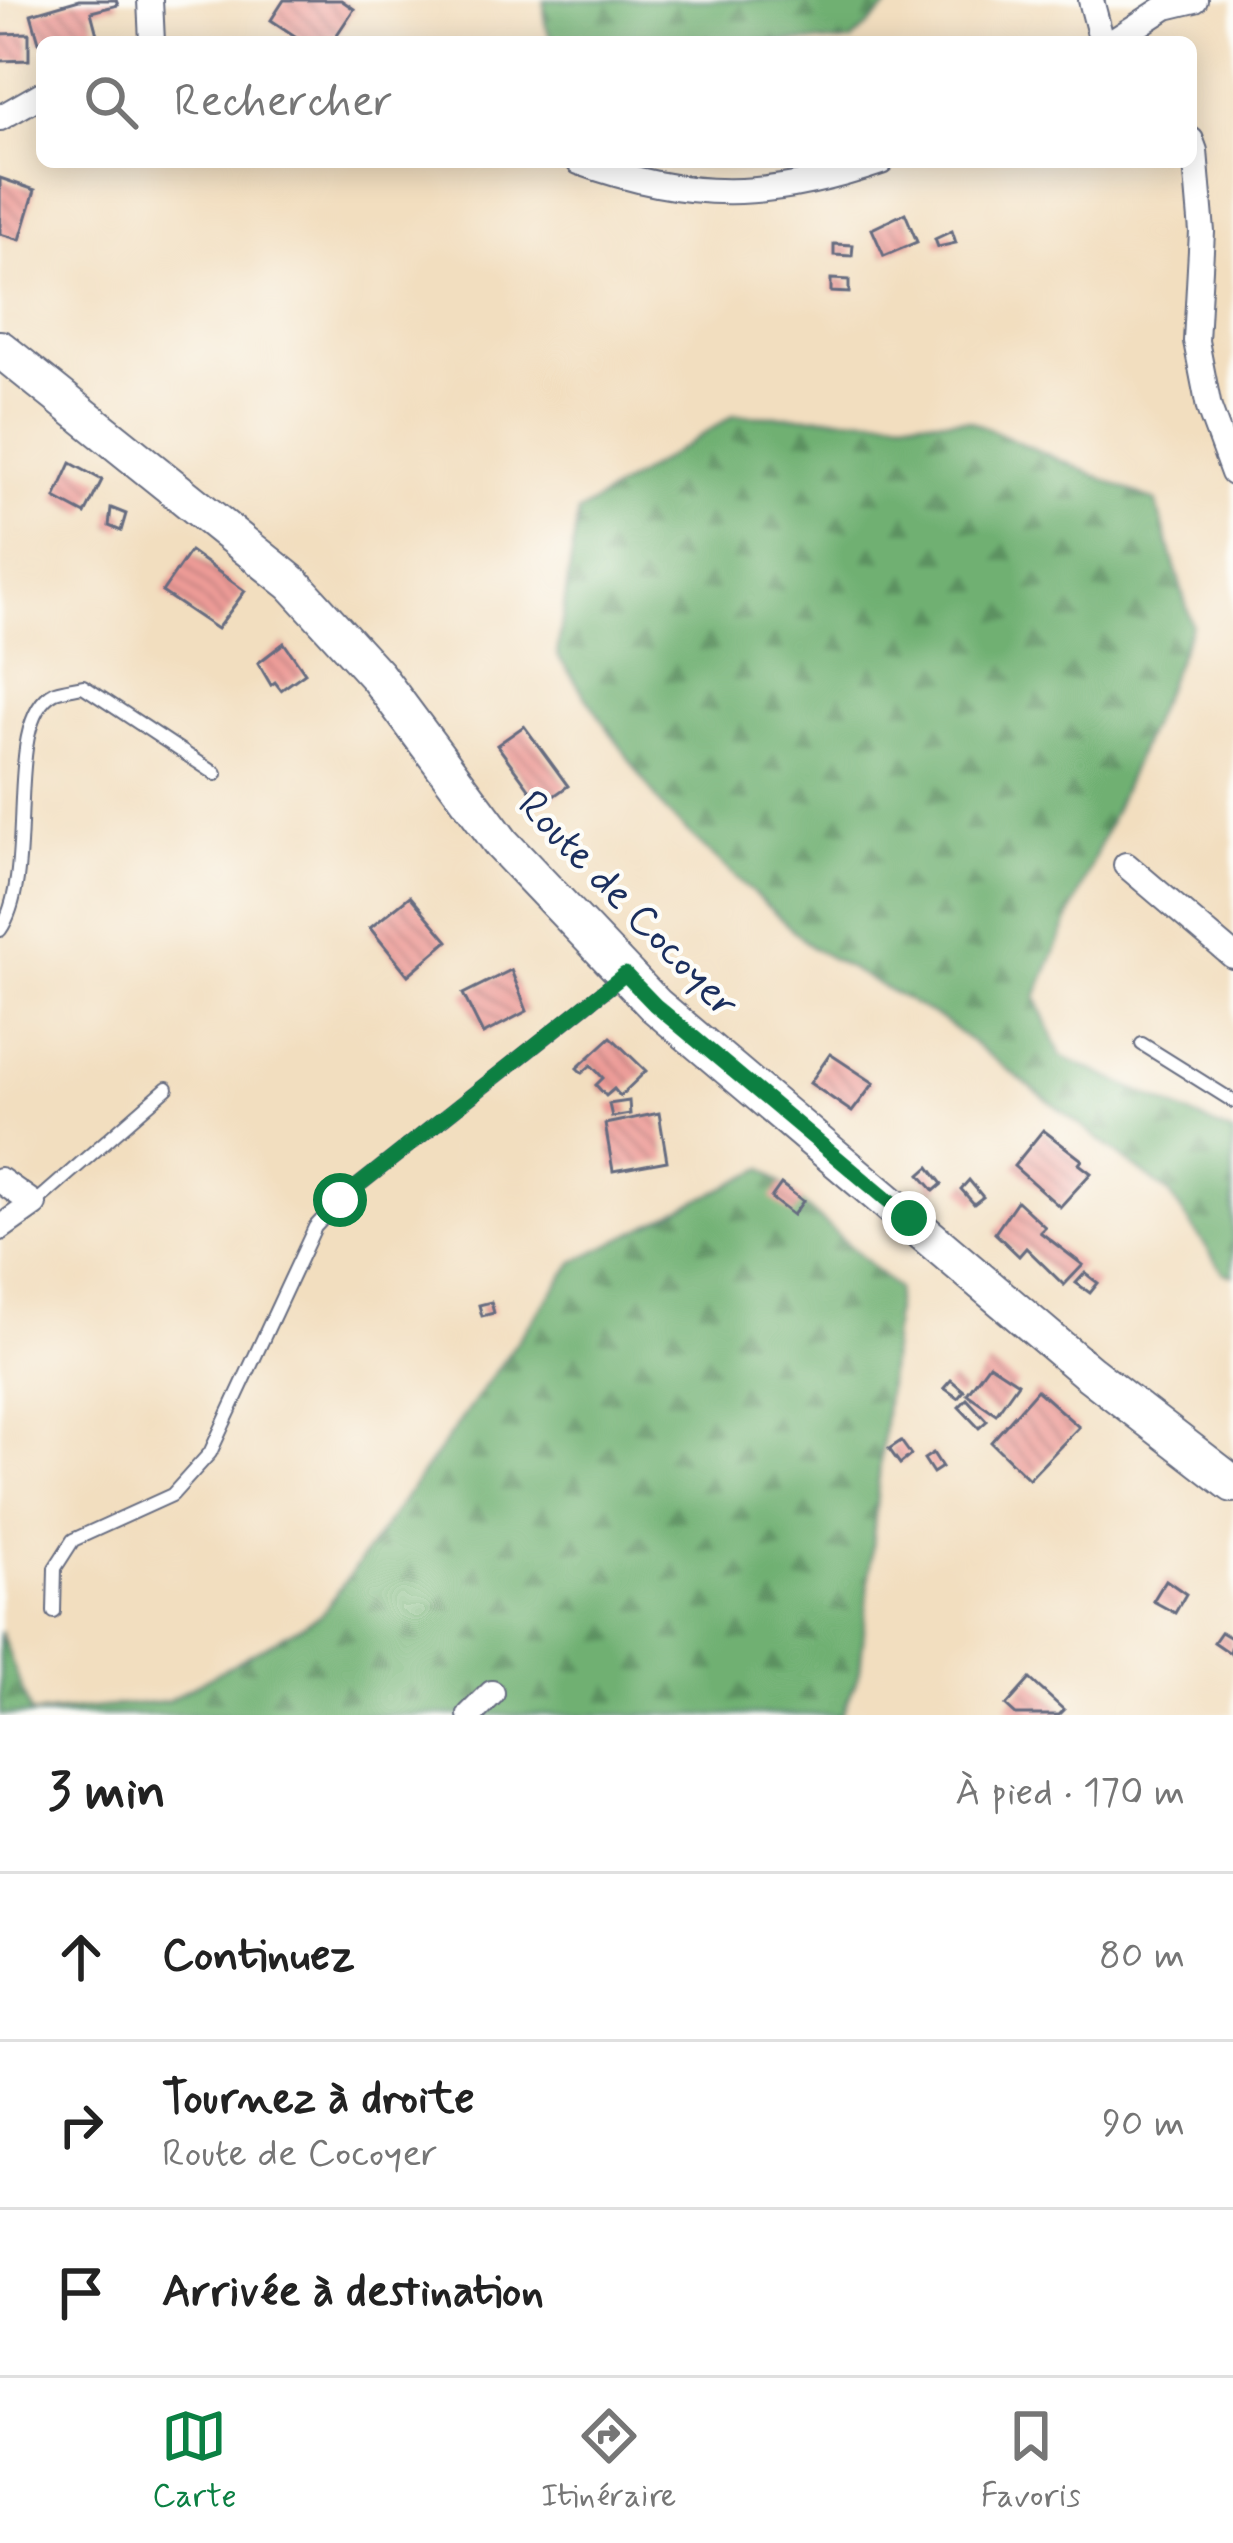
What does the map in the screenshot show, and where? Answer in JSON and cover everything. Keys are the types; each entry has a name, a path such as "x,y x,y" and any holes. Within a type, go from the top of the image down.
{"main road":[{"name":"Route de Cocoyer","path":"0,349 293,584 377,676 502,844 655,1005 1088,1372 1233,1484"}],"street":[{"path":"150,0 152,36"},
{"path":"1091,0 1100,36"},
{"path":"1145,33 1166,8 1195,0"},
{"path":"0,118 36,97"},
{"path":"1197,164 1202,232 1196,341 1209,408 1233,473"},
{"path":"596,168 701,194 761,191 864,168"},
{"path":"1126,866 1233,956"},
{"path":"0,1180 34,1204 0,1228"},
{"path":"470,1715 492,1693"}],"lane":[{"path":"0,930 12,897 15,865 13,766 24,717 51,693 83,686 216,775"},
{"path":"54,1612 55,1568 73,1540 172,1496 210,1453 315,1227 340,1200 625,974"},
{"path":"1142,1043 1233,1101"},
{"path":"34,1204 167,1088"}],"green space":[{"path":"544,0 895,0 857,36 550,36"},
{"path":"734,415 968,420 1156,502 1192,625 1036,997 1061,1056 1233,1134 1233,1275 1224,1273 1169,1193 943,1020 811,947 666,812 557,655 578,513"},
{"path":"764,1168 897,1289 860,1671 842,1715 0,1715 0,1631 31,1714 167,1701 321,1615 574,1262"}],"building":[{"path":"79,0 116,0 118,5 91,12 97,36 37,36 31,14"},
{"path":"284,0 341,0 354,9 336,36 295,36 271,20"},
{"path":"29,33 29,60 0,61 0,34"},
{"path":"0,178 35,190 20,240 0,234"},
{"path":"905,213 917,242 884,256 872,229"},
{"path":"952,231 956,243 938,247 935,239"},
{"path":"834,244 853,245 852,256 834,255"},
{"path":"831,279 849,280 849,293 831,292"},
{"path":"71,463 102,480 85,514 55,498"},
{"path":"111,508 126,514 121,531 109,526"},
{"path":"190,551 245,591 217,629 162,592"},
{"path":"284,643 305,673 281,690 275,682 271,685 258,663"},
{"path":"524,726 568,786 541,805 497,745"},
{"path":"410,896 448,941 408,975 370,928"},
{"path":"511,970 527,1011 483,1034 463,994"},
{"path":"611,1037 646,1071 620,1096 614,1089 606,1096 596,1085 603,1078 591,1065 582,1073 577,1068"},
{"path":"830,1054 874,1083 852,1112 810,1083"},
{"path":"629,1101 630,1114 612,1117 609,1104"},
{"path":"659,1113 667,1161 613,1171 605,1124"},
{"path":"1043,1130 1082,1160 1079,1164 1091,1173 1060,1207 1014,1166"},
{"path":"929,1167 942,1184 934,1191 920,1175"},
{"path":"969,1180 983,1197 974,1204 961,1189"},
{"path":"781,1184 803,1201 793,1215 771,1198"},
{"path":"1017,1201 1045,1227 1040,1232 1083,1265 1064,1285 1026,1248 1019,1256 995,1233"},
{"path":"1085,1273 1098,1283 1090,1293 1076,1283"},
{"path":"491,1302 494,1313 482,1316 479,1305"},
{"path":"989,1364 1018,1383 996,1414 967,1394"},
{"path":"951,1380 964,1391 958,1398 944,1388"},
{"path":"1037,1390 1079,1427 1029,1479 991,1442"},
{"path":"967,1399 987,1421 979,1428 959,1407"},
{"path":"901,1441 911,1455 900,1464 889,1449"},
{"path":"933,1453 942,1467 933,1473 924,1459"},
{"path":"1166,1580 1186,1594 1175,1613 1153,1601"},
{"path":"1221,1632 1233,1639 1230,1653 1214,1642"},
{"path":"1030,1679 1064,1710 1059,1715 1016,1715 1006,1706"}],"route":[{"path":"340,1200 625,974 655,1005 909,1218"}]}
